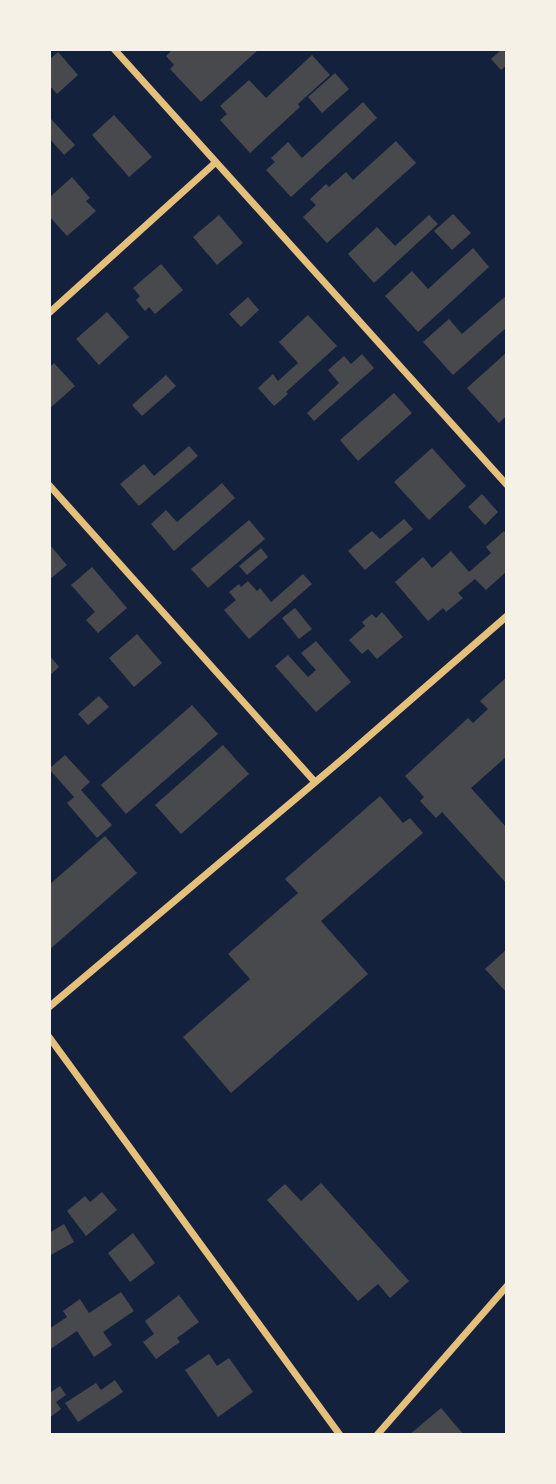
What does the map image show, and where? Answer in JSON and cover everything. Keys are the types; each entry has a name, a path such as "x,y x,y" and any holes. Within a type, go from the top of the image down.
{"street":[{"path":"114,49 507,485"},
{"path":"49,313 216,162"},
{"path":"49,485 315,782"},
{"path":"49,1007 507,616"},
{"path":"49,1037 340,1435"},
{"path":"377,1435 507,1286"}],"building":[{"path":"173,49 259,49 201,102 170,69 174,65 166,56"},
{"path":"502,49 507,49 507,65 501,70 491,59"},
{"path":"58,52 78,75 57,94 49,85 49,60"},
{"path":"312,55 330,75 250,153 220,120 227,114 220,106 249,80 266,98"},
{"path":"335,73 349,89 322,113 308,97"},
{"path":"363,102 377,118 291,197 266,170 275,162 271,158 288,142 302,158"},
{"path":"114,115 152,157 129,177 92,135"},
{"path":"51,119 75,145 64,155 49,138"},
{"path":"396,141 416,163 327,243 303,217 316,205 310,199 326,184 329,187 346,172 353,180"},
{"path":"72,177 90,198 86,201 96,211 67,236 49,216 49,198"},
{"path":"453,214 471,233 452,250 434,231"},
{"path":"219,215 243,243 217,265 193,237"},
{"path":"429,215 438,224 374,283 348,254 377,227 395,246"},
{"path":"473,248 489,267 418,332 385,296 412,271 428,289"},
{"path":"161,264 183,290 155,314 149,307 145,311 136,300 140,296 133,288"},
{"path":"507,295 507,327 453,375 423,342 449,319 462,334"},
{"path":"248,297 259,310 241,327 229,314"},
{"path":"107,312 129,337 99,365 76,339"},
{"path":"308,315 337,346 274,406 258,388 273,374 278,381 298,363 279,342"},
{"path":"507,352 507,415 499,423 467,388"},
{"path":"362,354 374,368 314,421 307,413 339,383 328,370 344,356 351,364"},
{"path":"54,363 75,386 49,409 49,368"},
{"path":"166,375 176,386 142,416 132,405"},
{"path":"394,393 412,413 358,461 340,440"},
{"path":"189,446 198,456 139,506 120,484 144,464 154,476"},
{"path":"432,448 466,486 429,520 394,482"},
{"path":"222,483 235,498 174,551 151,524 166,510 177,522"},
{"path":"482,494 498,512 485,525 468,507"},
{"path":"404,519 413,529 365,570 348,551 372,531 380,539"},
{"path":"249,520 265,539 208,588 191,569"},
{"path":"504,531 507,535 507,571 486,590 475,579 458,593 463,598 446,612 443,608 428,621 395,582 423,557 432,568 451,551 469,572 491,553 486,547"},
{"path":"49,544 67,565 49,580"},
{"path":"261,548 268,557 247,575 239,566"},
{"path":"92,567 127,608 98,633 86,620 95,612 71,585"},
{"path":"303,574 312,584 249,639 224,610 236,600 229,592 239,584 241,587 248,581 257,591 260,588 271,602"},
{"path":"295,608 312,629 299,639 282,618"},
{"path":"382,612 403,637 377,659 368,649 362,654 349,640 365,626 362,622 372,614 376,618"},
{"path":"137,634 162,663 134,687 109,658"},
{"path":"316,641 351,682 316,712 275,666 288,655 308,677 316,670 301,653"},
{"path":"49,655 59,667 49,676"},
{"path":"507,677 507,756 471,788 507,828 507,884 442,812 436,818 420,801 424,797 405,776 468,718 473,723 488,709 480,701"},
{"path":"99,696 109,707 88,725 78,714"},
{"path":"192,705 218,734 126,814 101,785"},
{"path":"223,745 249,774 181,834 155,805"},
{"path":"65,755 90,782 81,790 112,825 97,838 67,803 74,797 49,769"},
{"path":"380,796 403,823 410,818 423,833 321,921 368,974 231,1093 183,1037 250,979 228,954 298,893 285,879"},
{"path":"105,836 137,873 49,950 49,885"},
{"path":"507,949 507,993 485,969"},
{"path":"321,1183 409,1281 390,1298 378,1284 358,1301 267,1200 285,1184 301,1201"},
{"path":"102,1192 117,1210 86,1236 67,1211 85,1196 90,1202"},
{"path":"64,1224 74,1242 49,1256 49,1233"},
{"path":"133,1233 155,1263 130,1282 108,1253"},
{"path":"121,1292 134,1311 103,1332 112,1345 94,1357 77,1331 49,1350 49,1329 67,1317 63,1311 80,1299 89,1313"},
{"path":"179,1295 199,1322 177,1338 180,1342 156,1359 143,1342 154,1334 145,1321"},
{"path":"209,1354 217,1366 229,1358 253,1392 218,1417 185,1370"},
{"path":"115,1380 123,1392 78,1422 65,1403 96,1383 101,1390"},
{"path":"60,1386 66,1395 56,1402 61,1409 49,1418 49,1388 51,1392"},
{"path":"441,1408 464,1435 409,1435"}]}
